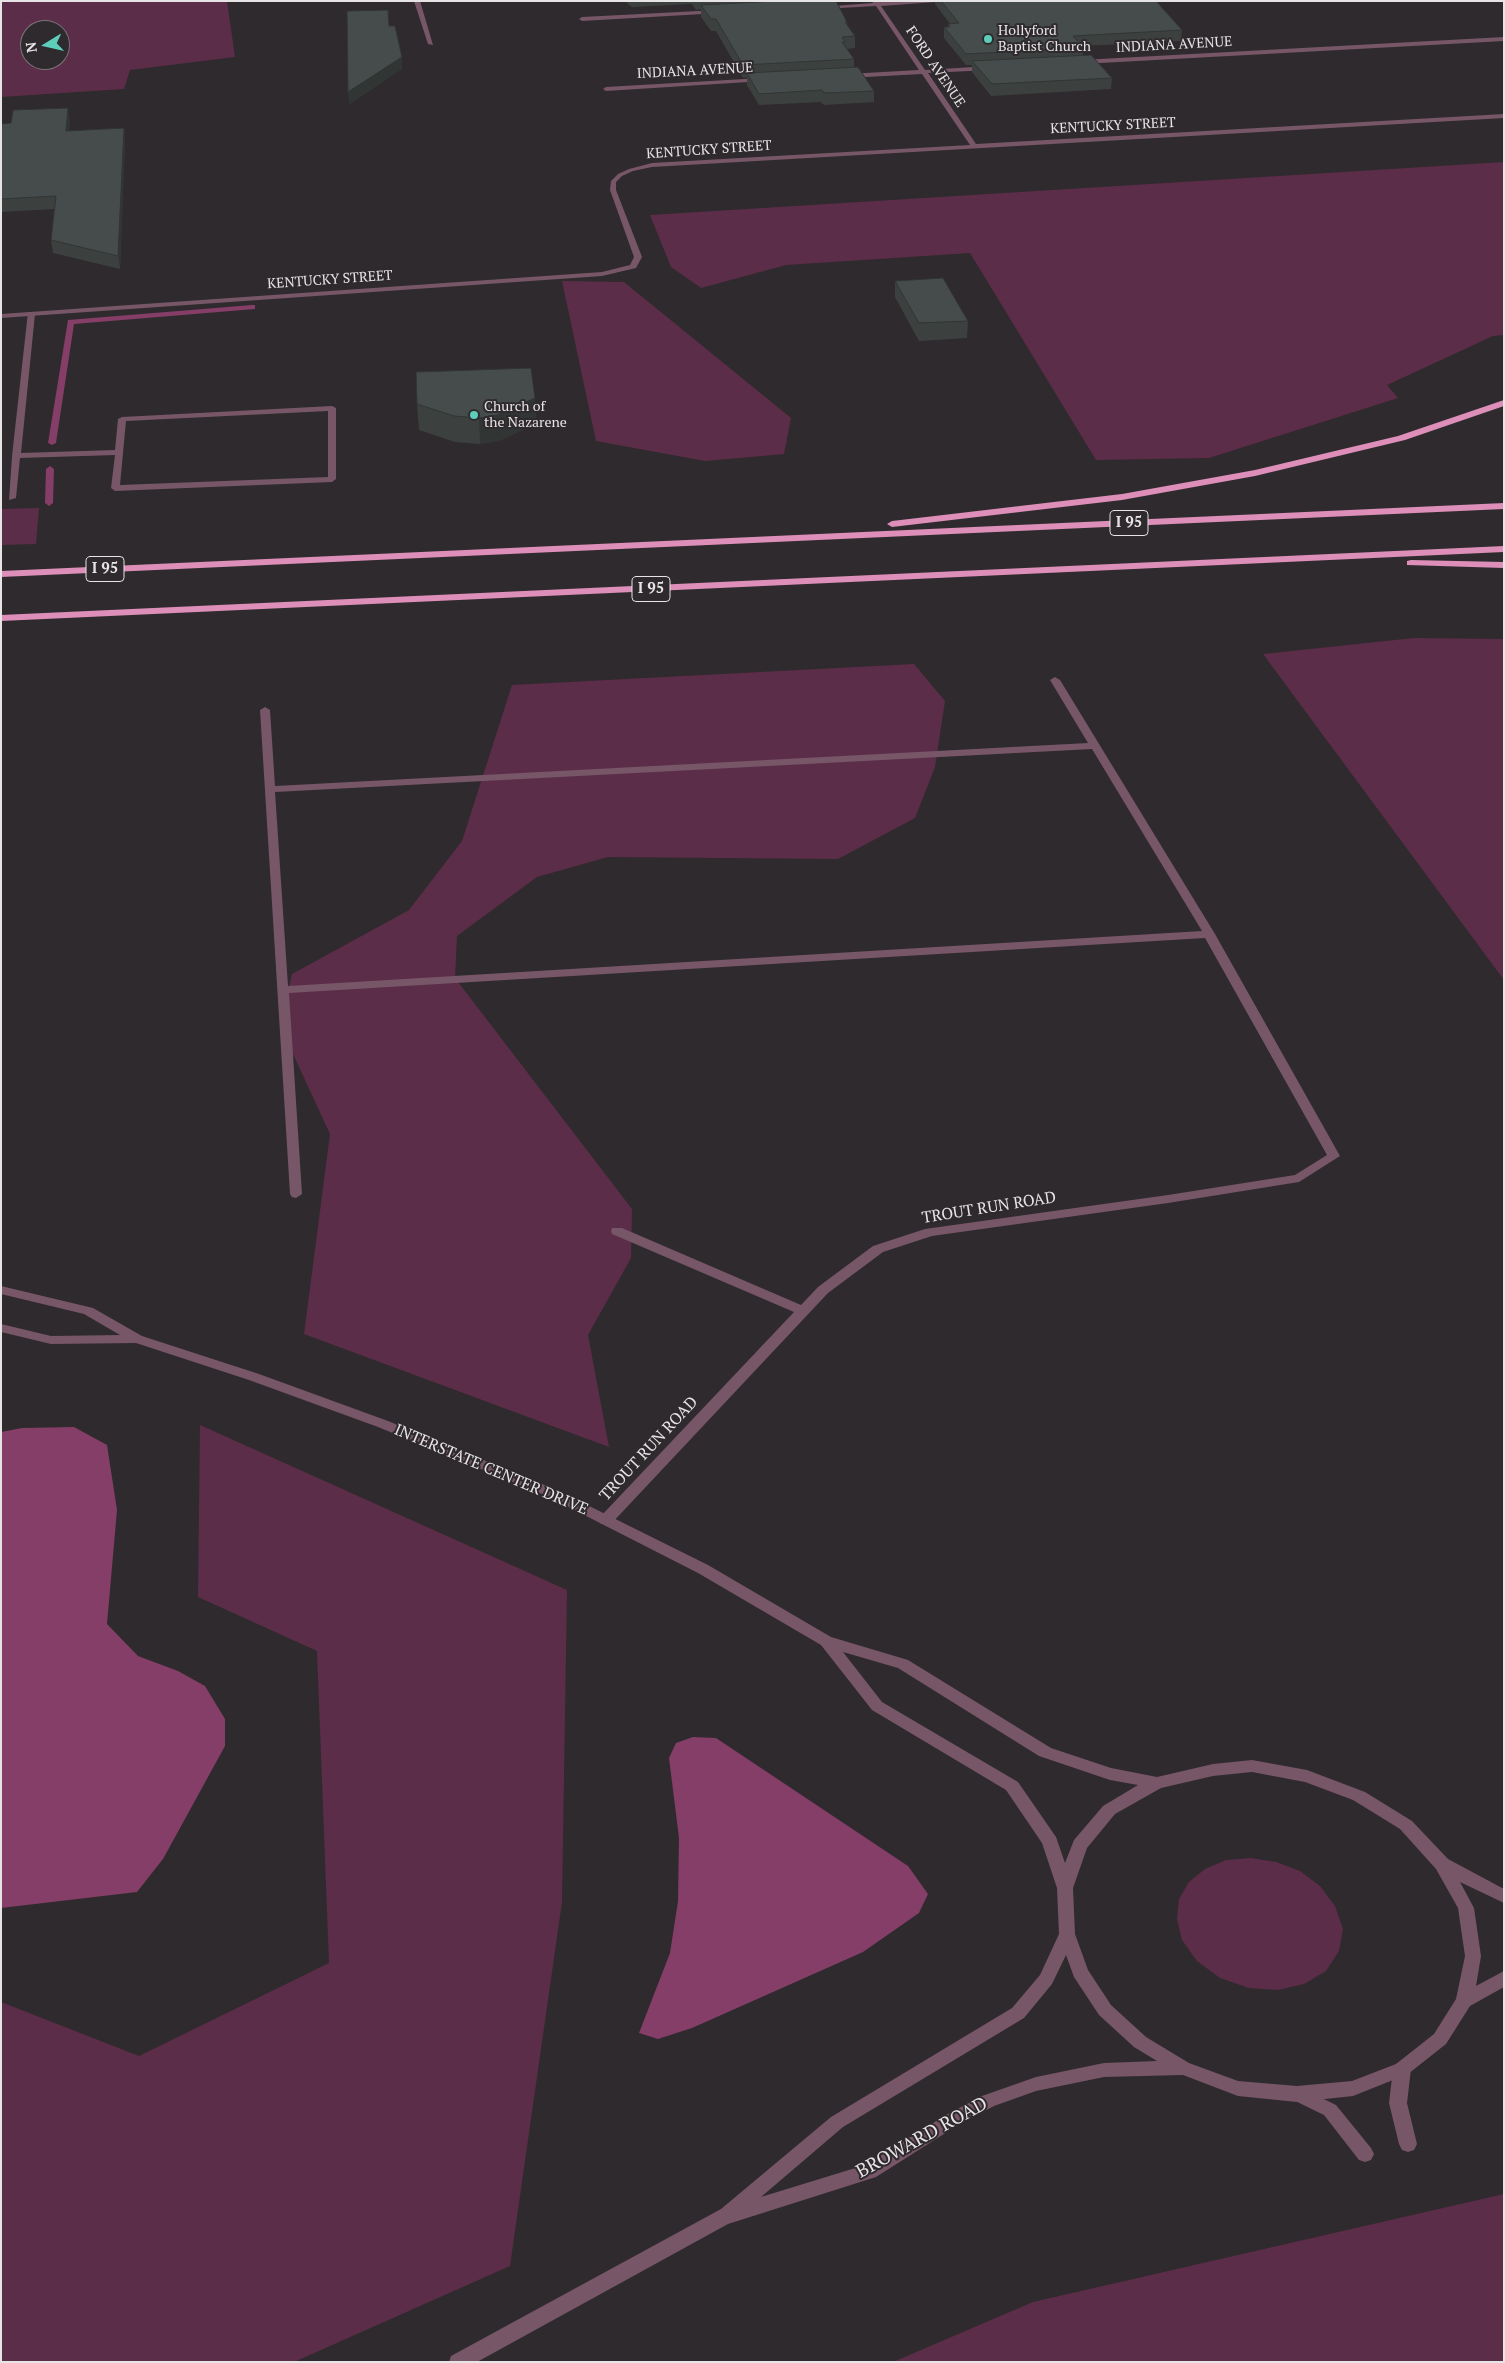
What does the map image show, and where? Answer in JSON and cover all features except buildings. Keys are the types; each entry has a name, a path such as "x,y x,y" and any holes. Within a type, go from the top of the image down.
{"highway":[{"path":"754,540 1045,507 1179,487 1274,468 1400,438 1504,403"},
{"name":"I 95","path":"1,574 1504,506"},
{"name":"I 95","path":"1,618 1300,560 1504,549"},
{"path":"1300,560 1504,565"}],"street":[{"path":"417,1 431,44"},
{"path":"818,8 876,3 948,1"},
{"name":"FORD AVENUE","path":"876,3 975,147"},
{"path":"582,19 730,12"},
{"name":"INDIANA AVENUE","path":"1071,63 1504,38"},
{"path":"844,76 1002,67"},
{"name":"INDIANA AVENUE","path":"606,89 774,80"},
{"name":"KENTUCKY STREET","path":"1,316 602,274 633,266 638,256 613,190 613,182 620,174 652,165 1504,116"},
{"path":"12,498 31,314"},
{"path":"332,408 332,479 115,488 119,452 122,419 332,408"},
{"path":"16,456 119,452"},
{"path":"284,990 1209,934 1055,680"},
{"path":"265,710 296,1194"},
{"path":"270,789 1094,746"},
{"name":"TROUT RUN ROAD","path":"606,1520 823,1290 878,1249 930,1232 1168,1199 1299,1178 1334,1156 1209,934"},
{"path":"617,1231 803,1312"},
{"name":"INTERSTATE CENTER DRIVE","path":"1,1290 88,1311 138,1339 254,1377 383,1424 552,1493 703,1569 826,1641 902,1664 1045,1752 1110,1774 1157,1783"},
{"name":"INTERSTATE CENTER DRIVE","path":"1,1328 51,1340 138,1339"},
{"name":"INTERSTATE CENTER DRIVE","path":"826,1641 878,1706 1012,1786 1050,1841 1065,1888"},
{"path":"1252,1766 1307,1776 1360,1796 1406,1826 1442,1864 1466,1908 1473,1956 1464,2001 1440,2039 1402,2069 1352,2088 1297,2094 1238,2088 1183,2068 1140,2042 1105,2010 1080,1972 1067,1934 1065,1888 1080,1845 1109,1810 1128,1797 1157,1783 1213,1770 1252,1766"},
{"path":"1442,1864 1476,1884 1504,1896"},
{"name":"BROWARD ROAD","path":"458,2362 723,2217 837,2122 1018,2013 1046,1979 1067,1934"},
{"path":"1464,2001 1504,1978"},
{"name":"BROWARD ROAD","path":"723,2217 870,2171 952,2120 988,2101 1036,2084 1104,2070 1183,2068"},
{"path":"1402,2069 1398,2103 1408,2144"},
{"path":"1297,2094 1330,2110 1365,2154"}],"shaded area":[{"path":"1,1 227,1 235,57 130,70 124,89 1,97"},
{"path":"1504,162 1504,335 1493,336 1387,385 1398,398 1209,458 1096,460 970,253 786,265 701,288 671,267 650,215"},
{"path":"562,281 624,282 791,418 784,454 705,461 596,441"},
{"path":"39,508 36,544 1,545 1,509"},
{"path":"1414,638 1504,639 1504,980 1263,654"},
{"path":"914,664 945,701 935,767 915,818 838,859 608,857 537,877 457,936 455,978 632,1209 631,1258 588,1335 609,1447 304,1334 330,1134 280,1026 292,974 409,910 462,841 512,685"},
{"path":"200,1425 567,1590 562,1902 510,2266 294,2362 1,2362 1,2002 139,2056 329,1963 317,1651 198,1597"},
{"path":"74,1427 107,1445 117,1510 107,1624 138,1656 178,1671 205,1686 225,1719 225,1746 163,1859 137,1892 1,1908 1,1432 22,1428"},
{"path":"693,1737 716,1738 908,1866 928,1894 919,1913 863,1952 692,2028 658,2039 639,2033 670,1953 678,1901 679,1838 669,1758 676,1743"},
{"path":"1251,1858 1276,1862 1300,1871 1320,1886 1335,1906 1343,1929 1339,1951 1326,1971 1304,1984 1278,1990 1249,1988 1220,1978 1197,1961 1182,1940 1177,1919 1179,1899 1189,1882 1205,1869 1226,1860"},
{"path":"1504,2194 1504,2362 893,2362 1033,2302"}],"waterway":[{"path":"52,443 71,322 252,307"},
{"path":"49,503 50,469"}],"place":[{"name":"Hollyford Baptist Church","path":"988,39"},
{"name":"Church of the Nazarene","path":"474,415"}]}
